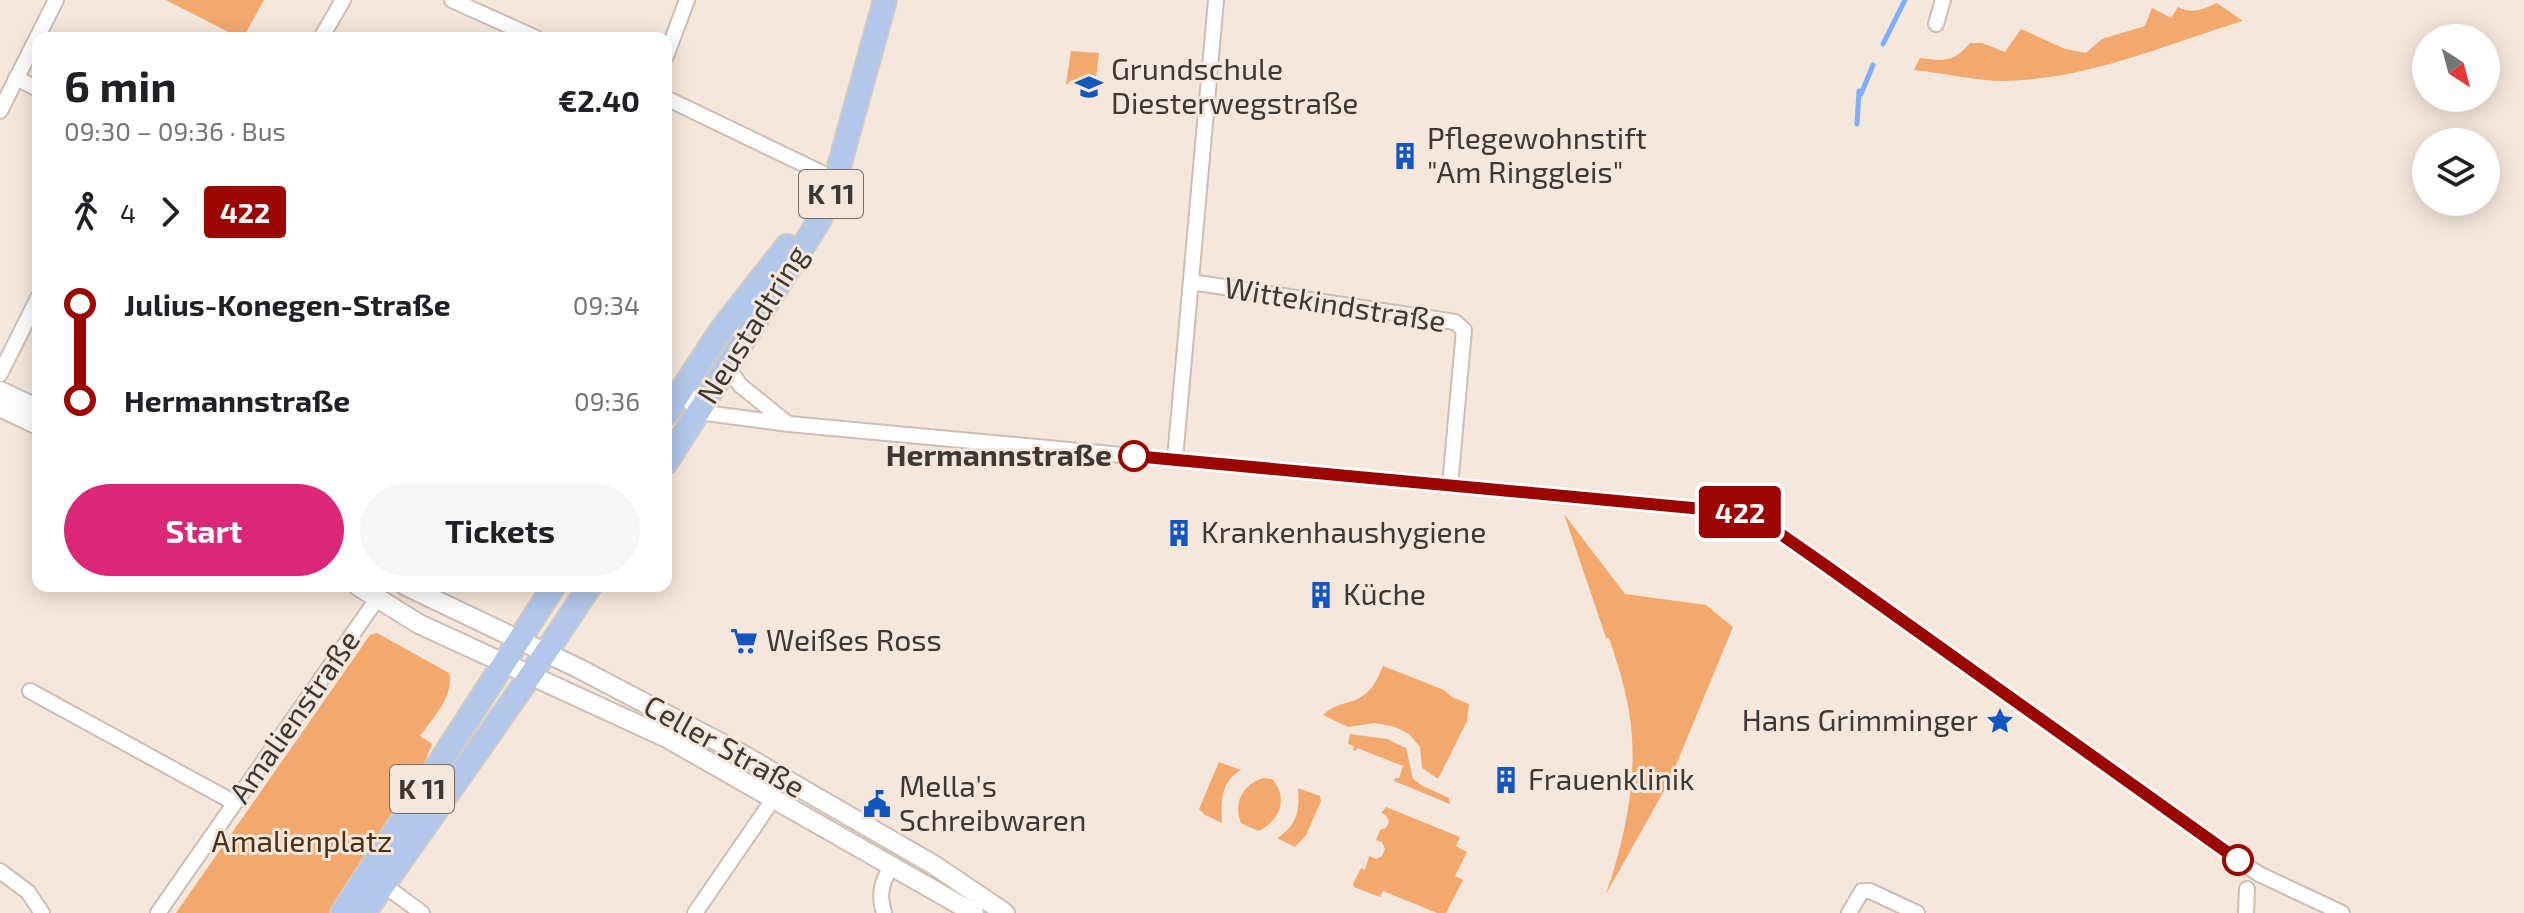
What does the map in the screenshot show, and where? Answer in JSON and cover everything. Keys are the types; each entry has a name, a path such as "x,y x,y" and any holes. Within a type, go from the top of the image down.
{"main road":[{"name":"Neustadtring","path":"672,405 728,320 792,240 816,196 870,0"},
{"name":"Neustadtring","path":"672,453 819,221 832,192 885,0"},
{"path":"0,391 32,406"},
{"path":"0,407 32,422"},
{"name":"Celler Straße","path":"419,592 546,652 713,738 902,847 1005,913"},
{"name":"K 11","path":"342,913 550,592"},
{"name":"K 11","path":"364,913 586,592"},
{"name":"Celler Straße","path":"376,593 434,599"},
{"name":"Celler Straße","path":"376,593 419,624 667,738 974,913"},
{"path":"796,811 807,792"},
{"path":"822,826 833,807"},
{"path":"891,866 902,847"}],"street":[{"path":"40,32 56,0"},
{"path":"324,32 343,0"},
{"path":"452,0 523,32"},
{"path":"672,40 687,0"},
{"path":"1175,459 1216,0"},
{"path":"1936,24 1943,0"},
{"path":"0,111 32,47"},
{"path":"16,78 32,86"},
{"path":"672,101 824,174"},
{"name":"Wittekindstraße","path":"1191,282 1455,322 1462,326 1450,486"},
{"path":"0,374 32,310"},
{"path":"727,366 740,385 789,424"},
{"path":"693,372 686,391 690,403 698,412 789,424 1746,513 1822,563 2238,860 2259,874 2342,913"},
{"name":"Amalienstraße","path":"158,913 376,593"},
{"path":"30,691 235,803"},
{"name":"Celler Straße","path":"695,913 774,798"},
{"path":"884,913 880,899 884,879 891,866"},
{"path":"0,871 28,892 42,913"},
{"path":"384,885 422,913"},
{"path":"2246,913 2247,889"},
{"path":"1849,913 1862,891 1870,891 1917,913"}],"green space":[{"path":"166,0 264,0 246,32 228,32"},
{"path":"2217,3 2243,21 2126,59 2067,74 2005,81 1914,70 1920,58 1948,59 1970,43 1982,43 2005,52 2021,29 2065,49 2086,53 2102,39 2145,26 2152,8 2171,18 2178,7 2197,10"},
{"path":"1071,51 1099,53 1095,87 1066,84"},
{"path":"1564,514 1625,594 1706,605 1733,627 1669,782 1606,894 1621,845 1630,794 1630,718 1609,638 1606,638"},
{"name":"Amalienplatz","path":"377,633 449,673 449,690 420,736 432,744 418,779 330,913 176,913 370,635"},
{"path":"1383,666 1444,690 1469,704 1467,721 1438,779 1422,768 1420,747 1409,734 1375,723 1348,727 1323,715 1364,695"},
{"path":"1350,734 1387,739 1406,748 1413,779 1449,798 1450,804 1394,781 1399,778 1403,766 1357,748 1353,750 1354,746 1348,744"},
{"path":"1219,762 1241,770 1225,787 1222,823 1199,809"},
{"path":"1263,778 1272,779 1281,801 1277,815 1258,831 1241,823 1238,809 1245,790"},
{"path":"1298,788 1320,796 1321,801 1306,835 1295,847 1277,838 1296,817"},
{"path":"1386,807 1460,837 1456,846 1467,852 1455,876 1463,880 1446,913 1437,913 1383,891 1380,897 1354,887 1361,868 1365,870 1369,856 1376,859 1382,856 1385,849 1382,842 1376,840 1380,830 1386,828 1389,822 1386,815 1381,813"}],"waterway":[{"path":"1883,44 1905,0"},
{"path":"1861,94 1873,65"},
{"path":"1857,124 1859,91"}],"bus line":[{"name":"422","path":"1134,456 1746,513 1822,563 2238,860"}],"place":[{"name":"Grundschule Diesterwegstraße","path":"1089,87"},
{"name":"Pflegewohnstift \"Am Ringgleis\"","path":"1405,156"},
{"name":"Hermannstraße","path":"1134,456"},
{"name":"Krankenhaushygiene","path":"1179,533"},
{"name":"Küche","path":"1321,595"},
{"name":"Weißes Ross","path":"744,641"},
{"name":"Hans Grimminger","path":"2000,721"},
{"name":"Frauenklinik","path":"1506,780"},
{"name":"Mella's Schreibwaren","path":"877,804"}]}
